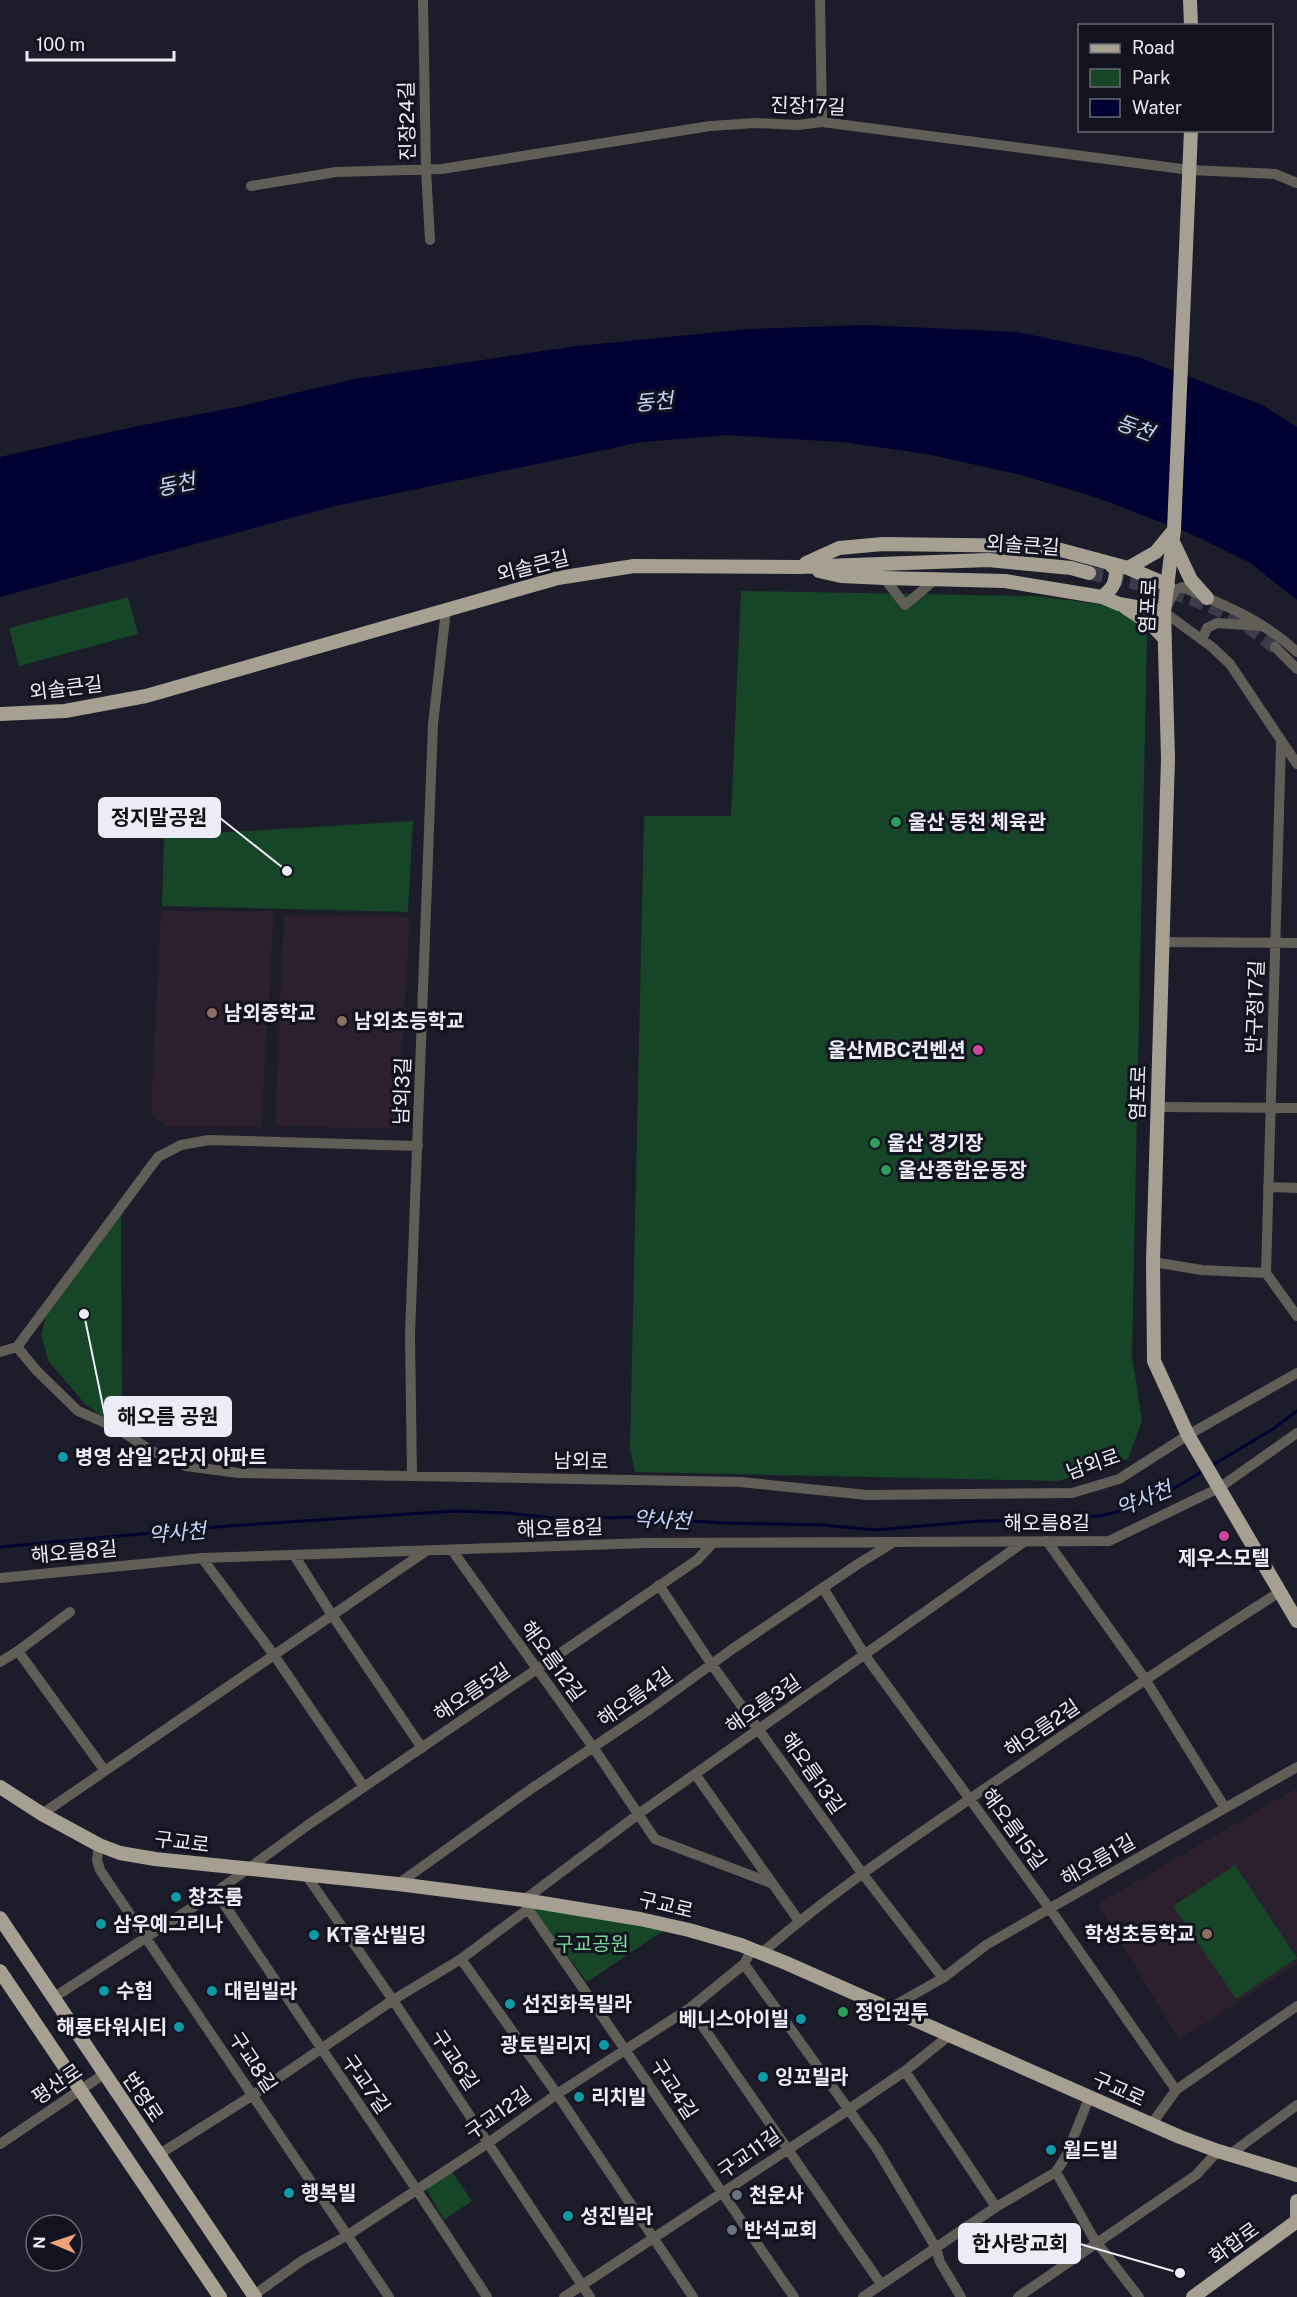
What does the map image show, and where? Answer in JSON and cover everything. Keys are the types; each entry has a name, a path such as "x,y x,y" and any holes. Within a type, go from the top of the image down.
{"main road":[{"path":"1190,0 1191,24"},
{"path":"1190,170 1191,132"},
{"name":"염포로","path":"1190,170 1173,534 1164,612 1168,758 1153,1262 1154,1361 1188,1435 1297,1621"},
{"path":"1128,568 1156,552 1173,534 1191,580 1207,598"},
{"path":"799,567 839,548 883,544 1046,546 1128,568 1168,585"},
{"name":"외솔큰길","path":"0,714 64,711 146,696 558,578 634,566 799,567 988,560 1071,568 1089,573"},
{"path":"1102,597 1113,588 1116,580 1116,570 1109,563"},
{"path":"799,567 841,576 1005,581 1102,597 1119,604 1152,626 1165,639"},
{"path":"1119,604 1164,612"},
{"name":"구교로","path":"0,1787 42,1814 99,1845 120,1853 155,1859 398,1884 640,1919 689,1930 757,1951 951,2034 1151,2125 1296,2178"},
{"name":"번영로","path":"0,1918 254,2296"},
{"path":"0,1971 220,2297"},
{"path":"1297,2201 1297,2219"},
{"name":"화합로","path":"1193,2297 1297,2219"}],"street":[{"name":"진장24길","path":"423,0 426,170 430,240"},
{"path":"820,0 822,122"},
{"name":"진장17길","path":"252,186 336,172 426,170 710,126 756,123 798,125 822,122 1190,170 1275,174 1297,183"},
{"path":"884,578 905,605 937,578"},
{"path":"1297,652 1264,626 1233,608 1182,587 1178,587 1164,612 1230,664 1297,764"},
{"name":"남외3길","path":"17,1347 138,1181 158,1157 173,1149 181,1145 209,1140 418,1146 433,724 446,610"},
{"path":"1202,640 1207,628 1217,623 1264,626"},
{"path":"1275,647 1297,669"},
{"name":"반구정17길","path":"1266,1273 1281,742"},
{"path":"1162,942 1297,943"},
{"path":"1157,1107 1297,1108"},
{"path":"412,1476 410,1335 418,1146"},
{"path":"1268,1187 1297,1188"},
{"path":"1153,1262 1202,1270 1266,1273 1297,1316"},
{"path":"0,1352 17,1347"},
{"name":"남외로","path":"17,1347 37,1371 78,1411 117,1428 150,1450 186,1466 238,1473 741,1482 867,1495 1072,1493 1119,1479 1188,1435 1297,1373"},
{"name":"해오름8길","path":"0,1578 202,1558 713,1543 1110,1541 1219,1488 1297,1433"},
{"name":"해오름3길","path":"158,2155 253,2095 393,2000 461,1959 639,1814 1024,1541"},
{"path":"1047,1541 1145,1679 1225,1808"},
{"name":"해오름4길","path":"398,1884 531,1789 823,1588 894,1542"},
{"name":"해오름5길","path":"53,1998 216,1892 364,1787 697,1560 713,1543"},
{"name":"해오름12길","path":"453,1550 593,1747 655,1839 771,1883"},
{"path":"42,1814 426,1551"},
{"path":"294,1555 332,1616 422,1748"},
{"path":"202,1558 274,1655 364,1787"},
{"name":"해오름13길","path":"659,1585 712,1665 862,1873 944,1978"},
{"name":"해오름15길","path":"823,1588 864,1654 1050,1909 1176,2090"},
{"name":"해오름2길","path":"757,1951 862,1873 1200,1642 1280,1592"},
{"path":"0,1662 70,1612"},
{"path":"18,1651 105,1771"},
{"name":"해오름1길","path":"890,2008 944,1978 986,1945 1297,1767"},
{"path":"695,1774 799,1921"},
{"name":"구교8길","path":"99,1845 96,1860 100,1870 389,2297"},
{"name":"구교6길","path":"306,1875 393,2000 590,2297"},
{"name":"구교7길","path":"216,1892 321,2050 418,2189 487,2297"},
{"name":"구교4길","path":"526,1904 794,2297"},
{"name":"구교12길","path":"254,2296 303,2260 348,2235 488,2143 557,2094 690,2008 757,1951"},
{"path":"461,1959 557,2094 693,2297"},
{"path":"744,1964 877,2149 936,2248 940,2262 961,2297"},
{"path":"1151,2125 1176,2090 1297,2006"},
{"path":"690,2008 881,2284"},
{"name":"구교11길","path":"564,2297 722,2194 787,2148 848,2110 905,2071 951,2034"},
{"path":"905,2071 996,2207"},
{"name":"평산로","path":"0,2144 104,2074"},
{"path":"863,2297 996,2207 1056,2172 1066,2156 1089,2098"},
{"path":"1018,2297 1196,2175 1224,2153 1297,2105"},
{"path":"1056,2172 1098,2243 1139,2297"}],"shaded area":[{"name":"남외중학교","path":"161,911 274,911 261,1127 168,1127 151,1114"},
{"name":"남외초등학교","path":"284,915 410,917 397,1129 275,1126"},
{"name":"학성초등학교","path":"1295,1789 1297,1792 1297,1964 1179,2040 1098,1904"}],"green space":[{"name":"울산종합운동장","path":"741,591 1036,596 1098,604 1119,611 1141,625 1147,634 1132,1356 1142,1421 1128,1459 1058,1481 635,1472 630,1449 644,816 731,816"},
{"path":"128,597 138,634 19,666 9,628"},
{"path":"413,821 408,912 162,906 164,836"},
{"path":"121,1206 122,1431 85,1404 49,1362 41,1335 49,1305"},
{"path":"1235,1865 1297,1958 1236,1999 1173,1906"},
{"name":"구교공원","path":"531,1907 629,1923 663,1931 587,1982"},
{"path":"452,2172 472,2201 444,2220 426,2189"}],"water":[{"name":"동천","path":"865,325 1017,332 1138,357 1262,405 1297,427 1297,600 1249,562 1189,533 1095,497 1021,475 927,454 842,442 725,435 642,442 335,506 0,597 0,457 133,427 242,406 354,379 577,346 749,329"}],"waterway":[{"name":"약사천","path":"1211,1466 1273,1429 1297,1411"},
{"name":"약사천","path":"0,1547 228,1526 455,1511 507,1513 560,1519 635,1517 723,1523 824,1525 875,1530 980,1521 1041,1520 1099,1516 1129,1509 1161,1496 1203,1471"}],"tunnel":[{"path":"1089,573 1144,585 1199,601 1239,620 1275,647"}],"place":[{"name":"울산 동천 체육관","path":"896,822"},
{"name":"정지말공원","path":"287,871"},
{"name":"남외중학교","path":"212,1013"},
{"name":"남외초등학교","path":"342,1021"},
{"name":"울산MBC컨벤션","path":"978,1050"},
{"name":"울산 경기장","path":"875,1143"},
{"name":"울산종합운동장","path":"886,1170"},
{"name":"해오름 공원","path":"84,1314"},
{"name":"병영 삼일 2단지 아파트","path":"63,1457"},
{"name":"제우스모텔","path":"1224,1536"},
{"name":"창조룸","path":"176,1897"},
{"name":"삼우예그리나","path":"101,1924"},
{"name":"학성초등학교","path":"1207,1934"},
{"name":"KT울산빌딩","path":"314,1935"},
{"name":"수협","path":"104,1991"},
{"name":"대림빌라","path":"212,1991"},
{"name":"선진화목빌라","path":"510,2004"},
{"name":"정인권투","path":"843,2012"},
{"name":"베니스아이빌","path":"801,2019"},
{"name":"해룡타워시티","path":"179,2027"},
{"name":"광토빌리지","path":"604,2045"},
{"name":"잉꼬빌라","path":"763,2077"},
{"name":"리치빌","path":"579,2097"},
{"name":"월드빌","path":"1051,2150"},
{"name":"행복빌","path":"289,2193"},
{"name":"천운사","path":"737,2195"},
{"name":"성진빌라","path":"568,2216"},
{"name":"반석교회","path":"732,2230"},
{"name":"한사랑교회","path":"1180,2273"}]}
